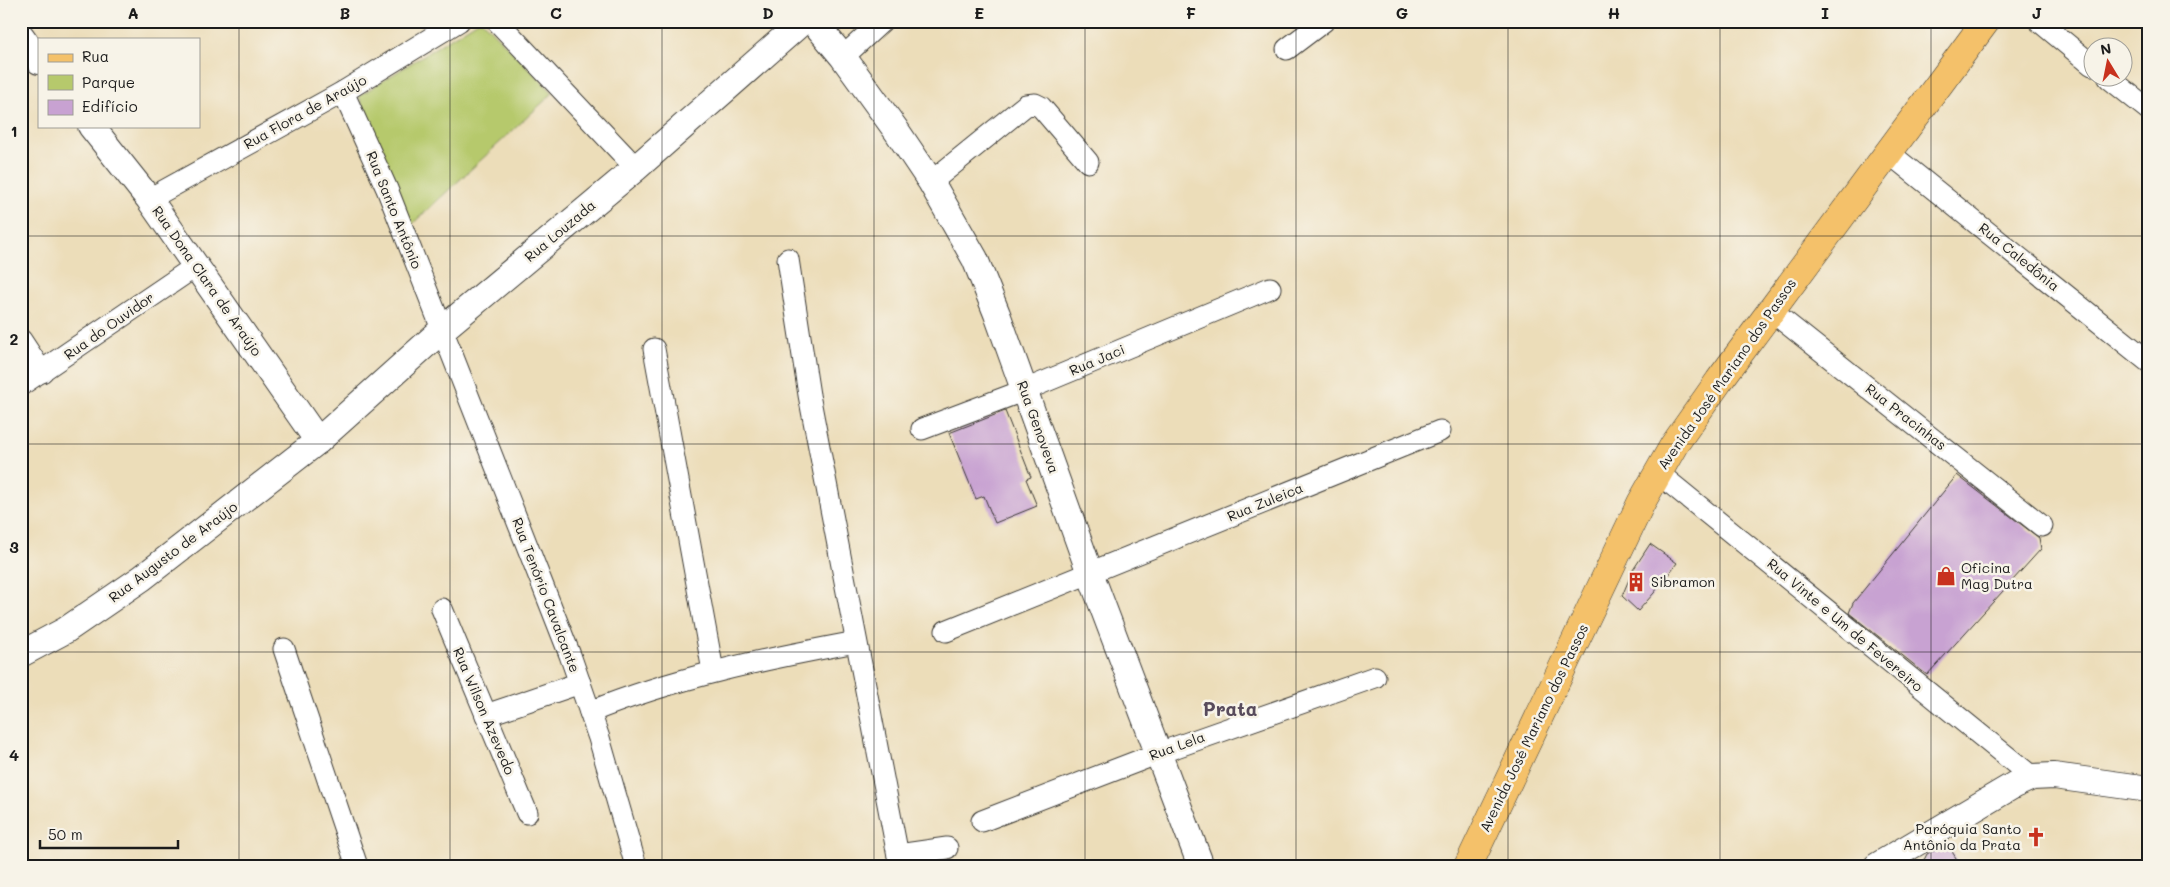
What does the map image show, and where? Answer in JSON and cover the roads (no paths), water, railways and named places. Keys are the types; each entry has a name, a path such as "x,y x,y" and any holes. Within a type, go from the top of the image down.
{"main road":[{"name":"Avenida José Mariano dos Passos","path":"1468,866 1641,503 1674,445 1770,310 1986,21"}],"street":[{"name":"Rua Flora de Araújo","path":"149,199 344,92 459,21"},
{"path":"497,21 636,168"},
{"name":"Rua Louzada","path":"318,441 443,329 636,168 804,21"},
{"name":"Rua Genoveva","path":"813,21 843,57 931,182 975,259 1090,573 1201,866"},
{"path":"843,57 882,21"},
{"path":"1287,50 1324,21"},
{"path":"2039,21 2082,56"},
{"path":"21,36 38,60"},
{"path":"2121,88 2149,110"},
{"name":"Rua Santo Antônio","path":"344,92 387,189 443,329"},
{"path":"931,182 1026,105 1031,104 1041,107 1088,162"},
{"name":"Rua Dona Clara de Araújo","path":"92,128 149,199 318,441"},
{"name":"Rua Caledônia","path":"1889,153 2149,362"},
{"path":"788,259 809,394 899,860 947,848"},
{"name":"Rua do Ouvidor","path":"21,385 196,266"},
{"name":"Rua Jaci","path":"922,429 1024,390 1270,288"},
{"name":"Rua Pracinhas","path":"1770,310 2042,526"},
{"name":"Rua Tenório Cavalcante","path":"443,329 580,683 636,866"},
{"path":"21,340 42,372"},
{"path":"654,348 714,671"},
{"name":"Rua Zuleica","path":"946,631 1440,431"},
{"name":"Rua Augusto de Araújo","path":"21,654 66,630 142,578 318,441"},
{"name":"Rua Vinte e Um de Fevereiro","path":"1658,473 2032,777"},
{"name":"Rua Wilson Azevedo","path":"442,609 527,812"},
{"path":"590,712 626,697 714,671 856,642"},
{"path":"284,649 357,866"},
{"name":"Rua Lela","path":"982,821 1159,753 1375,677"},
{"path":"486,715 580,683"},
{"path":"1877,866 2014,785 2032,777 2054,776 2149,789"}],"place":[{"name":"Oficina Mag Dutra","path":"1946,576"},
{"name":"Sibramon","path":"1636,582"},
{"name":"Paróquia Santo Antônio da Prata","path":"2036,837"}],"district":[{"name":"Prata","path":"1230,709"}]}
